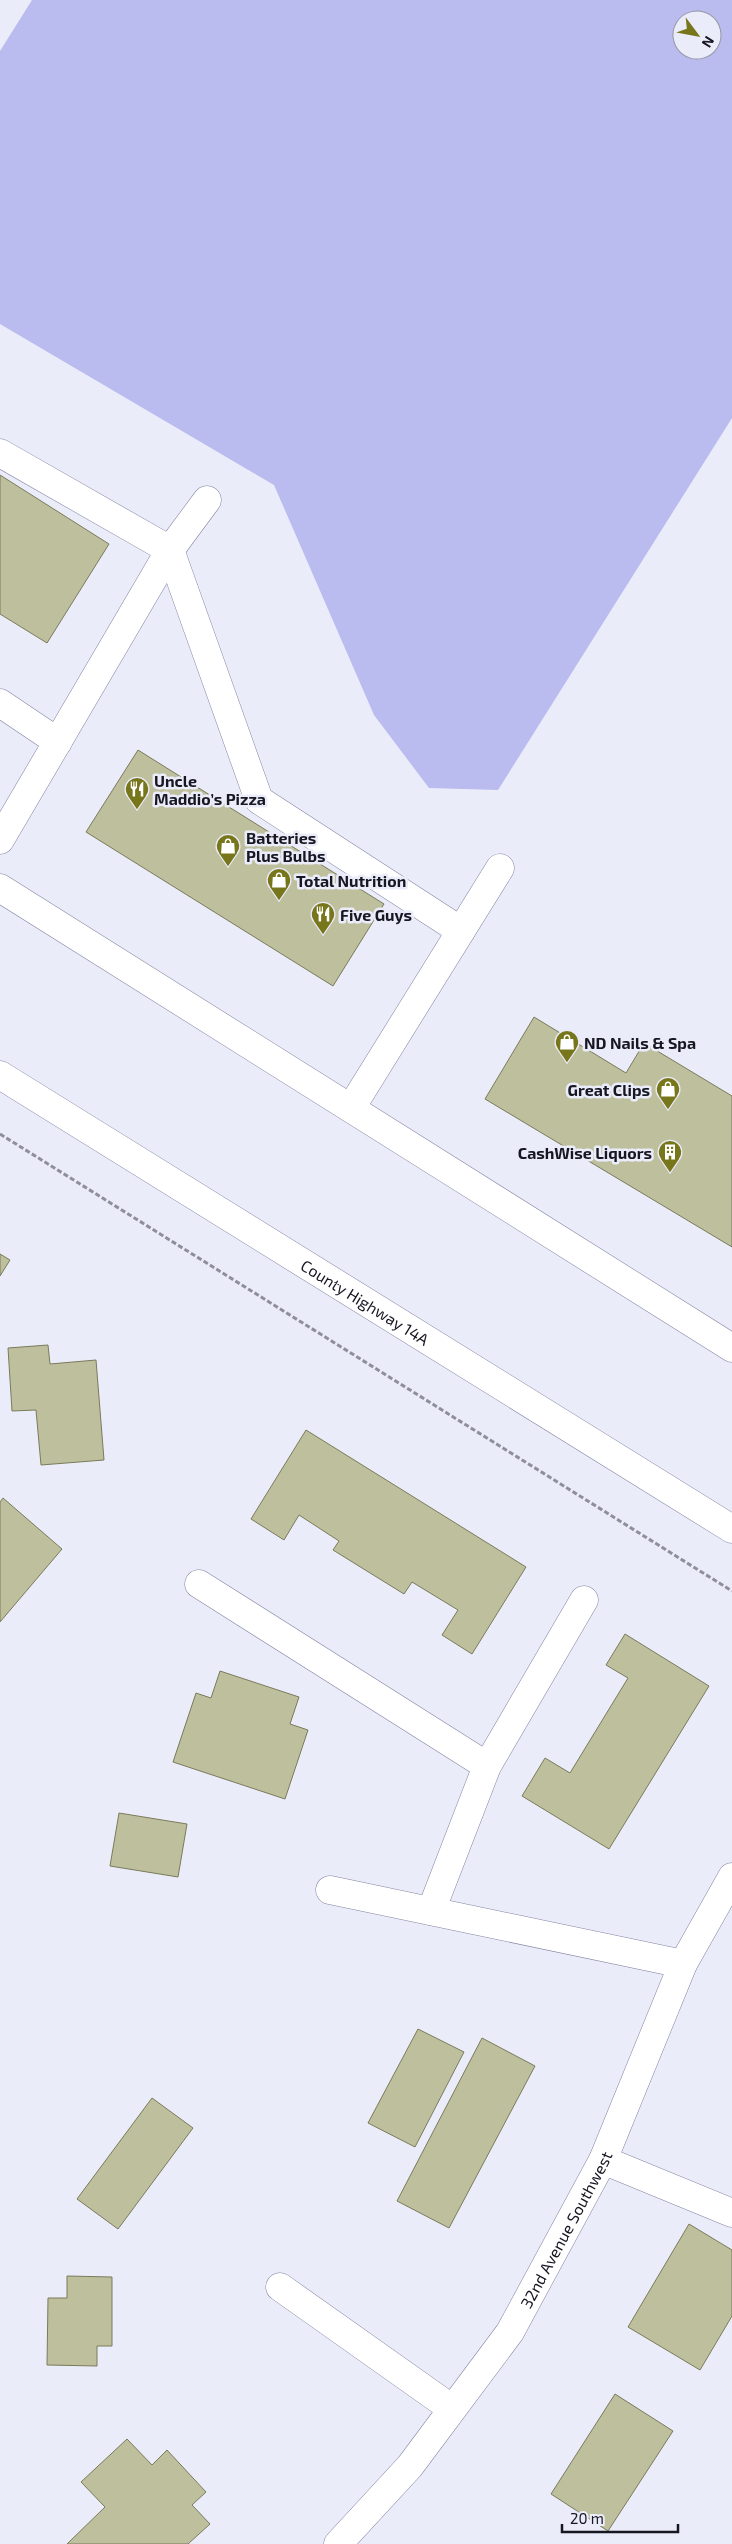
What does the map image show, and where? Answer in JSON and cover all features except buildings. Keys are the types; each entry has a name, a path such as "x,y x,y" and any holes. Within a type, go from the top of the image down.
{"street":[{"path":"0,453 170,550 259,800 461,931"},
{"path":"0,840 170,550 207,500"},
{"path":"0,703 58,742"},
{"path":"351,1108 500,868"},
{"path":"0,888 732,1348"},
{"name":"County Highway 14A","path":"0,1074 732,1529"},
{"path":"199,1584 487,1766"},
{"path":"431,1911 487,1766 584,1600"},
{"name":"32nd Avenue Southwest","path":"338,2544 410,2466 451,2408 510,2332 603,2160 683,1964 732,1876"},
{"path":"330,1890 683,1964"},
{"path":"603,2160 732,2213"},
{"path":"280,2287 451,2408"}],"path":[{"path":"0,1134 732,1591"}],"shaded area":[{"path":"32,0 732,0 732,418 498,790 429,788 374,715 274,485 0,324 0,51"}],"place":[{"name":"Uncle Maddio’s Pizza","path":"137,810"},
{"name":"Batteries Plus Bulbs","path":"228,867"},
{"name":"Total Nutrition","path":"279,901"},
{"name":"Five Guys","path":"323,935"},
{"name":"ND Nails & Spa","path":"567,1063"},
{"name":"Great Clips","path":"668,1110"},
{"name":"CashWise Liquors","path":"670,1173"}]}
